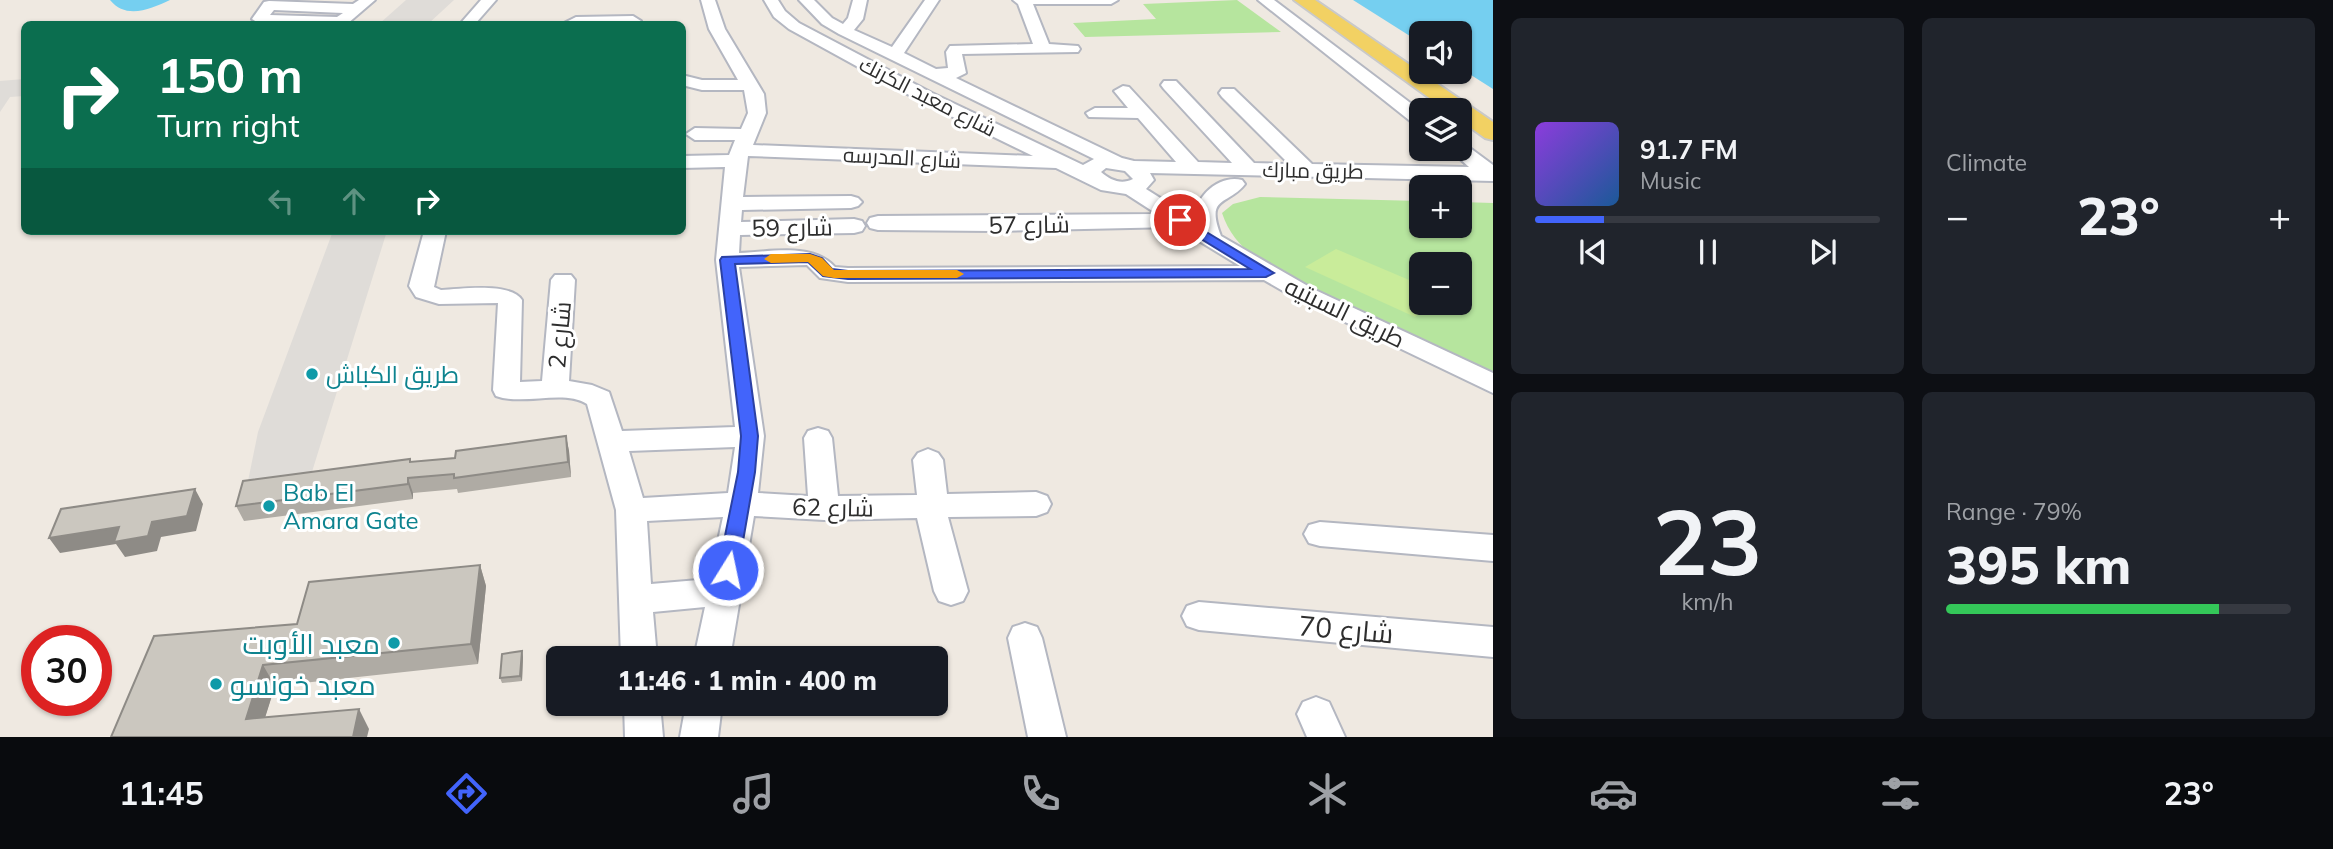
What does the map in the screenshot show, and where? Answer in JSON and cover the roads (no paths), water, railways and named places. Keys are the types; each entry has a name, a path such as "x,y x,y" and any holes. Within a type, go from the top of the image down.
{"main road":[{"path":"1303,0 1493,133"},
{"path":"1315,0 1493,122"}],"street":[{"path":"470,21 489,0"},
{"path":"708,0 717,29 755,94 757,113 742,149 730,216 727,260 750,436 747,472 714,646"},
{"name":"شارع معبد الكرنك","path":"771,0 779,13 794,26 926,97 1063,164 1111,186 1130,175"},
{"name":"شارع معبد الكرنك","path":"806,0 827,21 845,31 1130,175"},
{"path":"845,31 855,19 860,0"},
{"path":"894,56 932,0"},
{"path":"1043,49 1022,0 1111,0"},
{"path":"1265,0 1409,111"},
{"path":"1283,0 1417,98"},
{"path":"342,21 362,4"},
{"path":"314,21 260,19 269,5 362,4"},
{"path":"605,21 613,8"},
{"path":"1321,43 1339,41"},
{"path":"931,74 957,73 954,52 956,49 1072,50"},
{"path":"686,79 750,86"},
{"path":"1170,85 1242,176 1212,197 1206,206 1204,216 1211,240"},
{"path":"1123,90 1192,168"},
{"path":"1228,93 1307,170"},
{"path":"1096,113 1142,113"},
{"path":"695,134 742,149"},
{"path":"1472,146 1492,173"},
{"path":"686,161 742,149"},
{"name":"شارع المدرسه","path":"742,149 1063,164"},
{"path":"1472,158 1492,173"},
{"path":"1095,179 1091,168 1096,164 1130,175"},
{"name":"طريق مبارك","path":"1130,175 1192,168 1242,176 1307,170 1492,173"},
{"name":"طريق مبارك","path":"1130,175 1492,173"},
{"name":"طريق السبتيه","path":"1130,175 1180,220 1266,273 1493,384"},
{"path":"730,216 851,202"},
{"name":"شارع 59","path":"730,216 854,226"},
{"name":"شارع 57","path":"878,223 992,224 1180,220"},
{"path":"434,235 421,286 424,292 439,297 509,299 505,388 512,392 555,390 592,393 598,397 631,510 638,646"},
{"path":"727,260 810,258 817,261 828,273 848,275 1266,273"},
{"name":"شارع 2","path":"555,390 563,280"},
{"path":"610,442 750,436"},
{"path":"818,438 824,508"},
{"path":"928,460 932,508 951,591"},
{"name":"شارع 62","path":"631,510 740,505 932,508 1036,504"},
{"path":"1320,534 1493,548"},
{"path":"636,598 724,592"},
{"name":"شارع 70","path":"1199,616 1493,642"},
{"path":"1025,638 1047,737"},
{"path":"643,716 644,737"},
{"path":"698,737 702,716"}],"water":[{"path":"110,0 170,0 147,9 131,11 123,10"},
{"path":"1353,0 1493,0 1493,89 1472,76 1472,21 1409,21 1409,35"}],"place":[{"name":"طريق الكباش","path":"312,374"},
{"name":"Bab El Amara Gate","path":"269,506"},
{"name":"معبد الأوبت","path":"394,643"},
{"name":"معبد خونسو","path":"216,684"}]}
